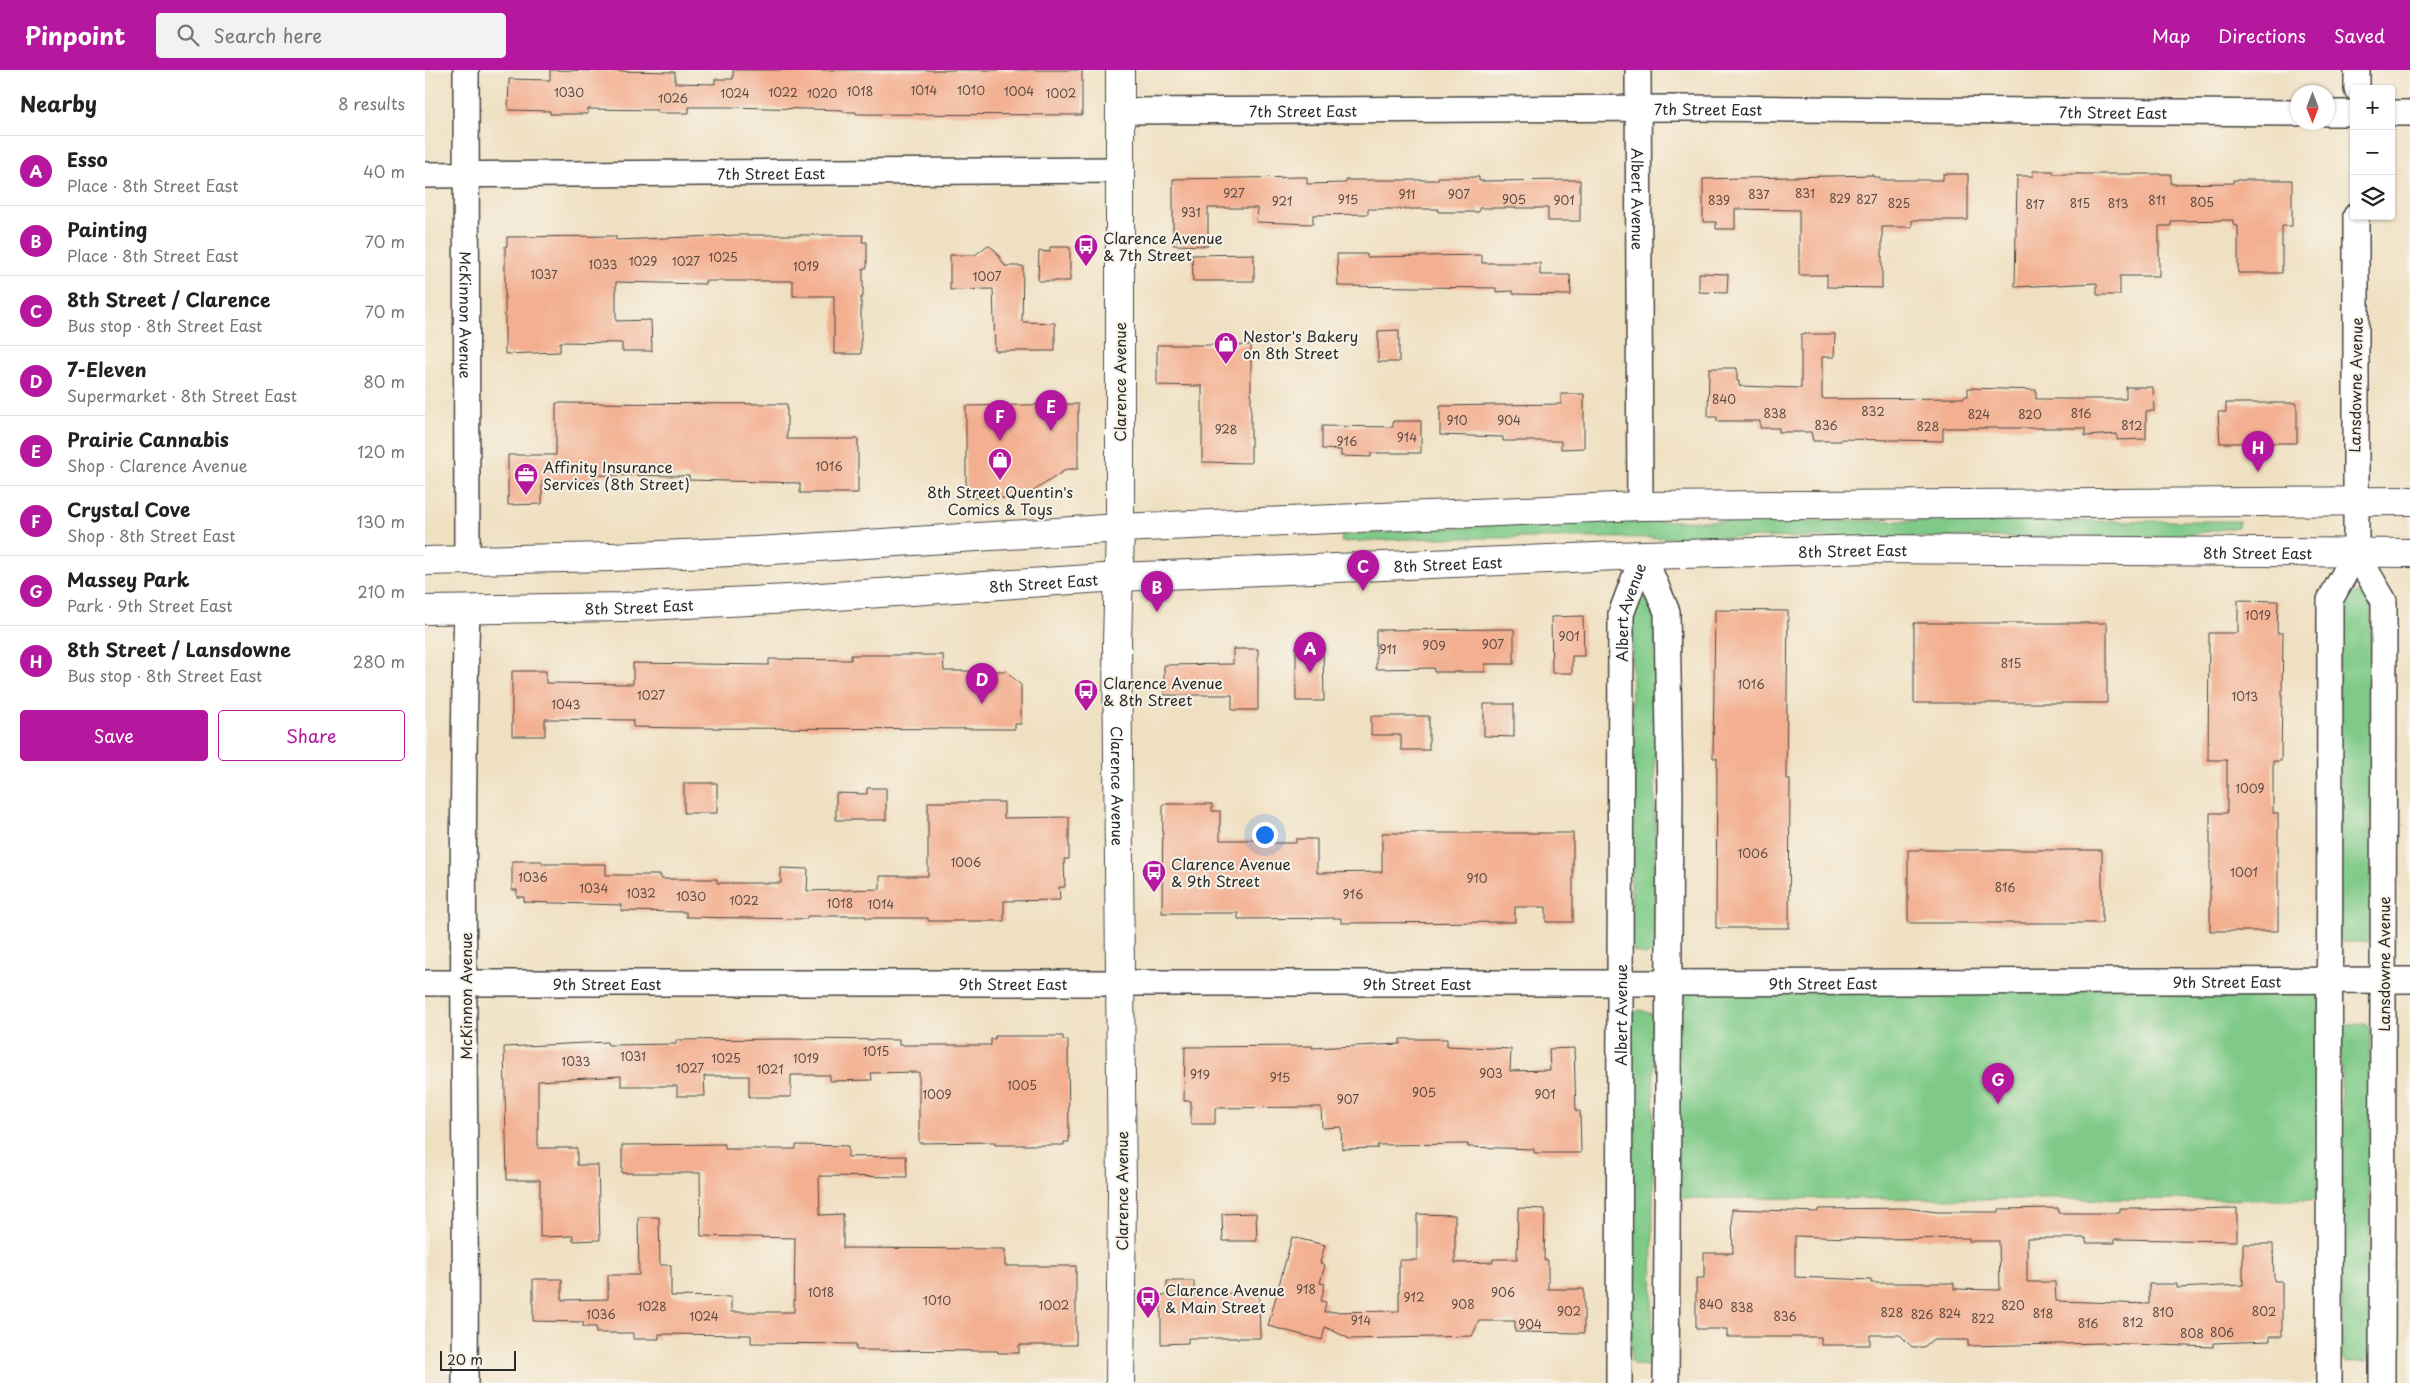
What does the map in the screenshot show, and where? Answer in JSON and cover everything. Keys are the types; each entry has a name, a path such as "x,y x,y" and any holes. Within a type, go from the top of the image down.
{"main road":[{"name":"Clarence Avenue","path":"1119,70 1119,981 1122,1193 1120,1383"},
{"path":"425,561 756,551 1120,528 1640,506 2410,501"},
{"name":"8th Street East","path":"425,610 624,607 790,599 1119,578 1643,555 1870,549 2410,553"}],"street":[{"name":"McKinnon Avenue","path":"466,70 467,561"},
{"name":"Albert Avenue","path":"1638,70 1640,506"},
{"path":"2357,70 2357,85"},
{"name":"7th Street East","path":"1119,111 1638,108 2290,112"},
{"path":"2335,113 2350,113"},
{"path":"2395,113 2410,113"},
{"name":"7th Street East","path":"425,175 1118,170"},
{"name":"Lansdowne Avenue","path":"2356,220 2354,501 2356,553 2384,602 2382,1383"},
{"path":"2329,1383 2330,600 2356,553"},
{"name":"Albert Avenue","path":"1619,1383 1621,614 1643,555"},
{"name":"Albert Avenue","path":"1643,555 1667,612 1670,796 1665,1383"},
{"name":"McKinnon Avenue","path":"465,1383 464,761 467,610"},
{"name":"9th Street East","path":"425,983 1119,981 1669,983 2410,980"}],"green space":[{"path":"1552,521 2239,521 2238,527 2180,536 2159,537 1434,538 1341,542 1342,535"},
{"path":"2344,593 2368,593 2371,596 2371,938 2368,942 2342,942 2339,939 2339,596"},
{"path":"1648,600 1652,603 1655,617 1655,945 1652,952 1646,955 1633,951 1631,945 1632,607 1635,602"},
{"path":"2330,980 2328,1200 1666,1198 1669,983"},
{"path":"1641,1010 1653,1015 1654,1024 1652,1360 1647,1366 1634,1365 1631,1360 1632,1019 1635,1012"},
{"path":"2346,1024 2366,1024 2370,1029 2369,1358 2366,1361 2346,1362 2342,1357 2341,1029"}],"building":[{"path":"550,70 675,72 675,83 715,84 715,79 733,79 733,70 1082,70 1082,115 856,114 856,112 843,112 843,110 729,107 689,107 689,113 657,113 657,110 588,109 588,114 550,114 550,111 508,110 509,79 550,80"},
{"path":"2033,171 2053,171 2053,174 2171,174 2171,184 2233,183 2233,180 2292,180 2292,226 2282,226 2282,273 2238,273 2238,226 2233,225 2233,220 2171,221 2171,226 2159,226 2159,276 2120,276 2120,295 2097,295 2097,283 2015,287 2017,176 2033,176"},
{"path":"1943,174 1968,174 1968,220 1912,220 1912,227 1882,227 1882,288 1827,287 1827,275 1799,275 1799,210 1735,209 1735,229 1716,229 1716,222 1703,222 1703,179 1873,175 1873,177 1880,177 1880,180 1943,180"},
{"path":"1307,177 1307,184 1346,183 1346,180 1438,180 1438,177 1479,177 1479,181 1580,180 1580,221 1548,221 1548,208 1479,208 1479,212 1438,212 1438,209 1368,209 1368,214 1313,215 1313,224 1256,222 1257,208 1208,208 1208,246 1173,245 1173,179"},
{"path":"738,235 863,235 862,242 867,242 867,268 863,268 861,354 834,354 834,296 793,296 793,281 705,281 705,284 616,282 616,321 651,320 652,351 622,351 622,343 560,342 560,352 505,354 505,246 507,246 507,237 616,236 616,240"},
{"path":"988,245 996,251 1005,266 1023,266 1022,322 1055,323 1055,351 995,351 993,289 950,290 950,255 975,255"},
{"path":"1050,247 1070,247 1070,281 1038,281 1039,251 1050,252"},
{"path":"1254,254 1254,281 1193,281 1192,255"},
{"path":"1337,254 1367,254 1367,257 1482,255 1482,263 1540,263 1540,275 1570,275 1571,295 1513,294 1513,291 1496,292 1496,288 1338,286"},
{"path":"1699,273 1728,274 1727,293 1699,292"},
{"path":"1399,330 1399,362 1378,362 1378,331"},
{"path":"1801,334 1835,334 1834,357 1822,357 1822,399 1964,398 1964,396 1968,396 1968,388 2036,390 2036,399 2126,399 2126,387 2153,387 2154,411 2146,411 2146,439 2117,440 2117,434 2085,436 2085,428 1943,428 1943,441 1841,439 1841,441 1813,441 1811,432 1779,432 1779,428 1760,428 1760,421 1717,421 1717,417 1708,417 1709,368 1737,368 1739,386 1801,388"},
{"path":"1157,345 1251,345 1251,463 1202,462 1202,386 1157,385"},
{"path":"1561,394 1584,394 1584,448 1561,449 1561,441 1503,441 1503,437 1440,435 1440,406 1561,404"},
{"path":"556,403 787,404 787,439 858,439 858,493 800,493 800,483 689,480 689,476 595,475 595,481 542,481 542,504 508,505 508,455 556,455"},
{"path":"2226,403 2297,403 2297,443 2220,443 2218,412 2226,412"},
{"path":"1078,404 1078,469 1067,469 1023,498 966,498 966,406"},
{"path":"1393,421 1421,421 1421,453 1371,453 1371,457 1341,456 1341,450 1322,449 1322,426 1393,427"},
{"path":"2238,600 2278,601 2277,633 2283,633 2281,761 2273,761 2273,813 2278,813 2278,931 2210,931 2210,813 2227,813 2227,760 2208,760 2209,633 2238,633"},
{"path":"1715,610 1788,611 1786,779 1790,779 1789,928 1716,928 1717,758 1713,758"},
{"path":"1583,616 1584,656 1572,656 1572,673 1552,673 1551,617"},
{"path":"1914,623 2107,623 2107,703 1914,703"},
{"path":"1514,629 1514,664 1485,664 1485,672 1434,672 1434,668 1376,669 1376,630"},
{"path":"1296,646 1323,646 1324,701 1296,701"},
{"path":"1233,649 1258,649 1258,710 1232,710 1232,695 1164,695 1164,665 1233,664"},
{"path":"851,655 943,655 944,671 1006,671 1021,685 1021,724 1015,724 1015,729 683,728 633,727 633,720 545,719 545,736 512,736 512,671 546,671 546,683 633,684 633,663 769,665 769,659 851,660"},
{"path":"1484,704 1514,704 1514,737 1484,736"},
{"path":"1371,716 1429,716 1429,750 1401,750 1401,735 1371,735"},
{"path":"684,783 717,783 717,813 684,813"},
{"path":"867,788 886,788 886,820 836,820 836,793 867,794"},
{"path":"928,802 1004,802 1004,818 1069,817 1069,859 1064,859 1065,887 1059,887 1060,900 1004,901 1004,921 928,921 928,918 866,918 866,916 807,916 807,919 686,917 686,912 621,911 621,905 524,902 524,897 517,897 517,890 512,890 512,861 542,861 542,864 606,864 606,875 661,875 661,879 717,879 717,883 781,883 781,868 808,869 807,891 880,889 880,876 928,876"},
{"path":"1163,804 1212,804 1212,811 1220,811 1220,840 1296,843 1296,839 1317,839 1317,873 1382,872 1382,833 1573,833 1573,922 1546,922 1546,907 1515,907 1515,922 1341,923 1341,918 1238,919 1238,913 1162,913"},
{"path":"1908,850 2102,850 2102,923 1908,923"},
{"path":"995,1036 1063,1036 1063,1040 1068,1040 1069,1142 1064,1142 1064,1145 995,1145 995,1142 919,1143 919,1072 871,1073 872,1080 830,1081 830,1075 791,1075 791,1097 749,1097 749,1076 704,1076 705,1096 677,1096 677,1086 621,1086 621,1076 538,1081 538,1148 577,1148 577,1165 598,1165 600,1240 573,1241 573,1236 540,1237 540,1180 507,1180 504,1047 607,1042 608,1045 676,1044 676,1040 786,1039 899,1040 899,1045 991,1045 991,1039 995,1039"},
{"path":"1400,1039 1447,1039 1447,1046 1511,1049 1510,1071 1550,1070 1549,1049 1574,1048 1576,1111 1580,1111 1581,1153 1534,1153 1534,1149 1468,1147 1468,1144 1377,1145 1378,1148 1342,1149 1341,1127 1322,1128 1321,1107 1215,1108 1215,1124 1191,1124 1191,1101 1184,1101 1185,1047 1312,1046 1312,1048 1400,1044"},
{"path":"725,1144 725,1149 796,1149 796,1145 848,1146 848,1157 906,1156 907,1177 819,1176 820,1215 843,1214 843,1248 1005,1249 1005,1266 1076,1266 1076,1345 1019,1345 1019,1353 998,1353 998,1351 856,1350 856,1344 751,1343 751,1335 659,1334 659,1339 633,1339 633,1333 596,1333 596,1327 583,1327 583,1322 533,1321 533,1279 562,1279 562,1300 608,1299 608,1275 639,1275 638,1217 659,1217 660,1265 671,1265 671,1296 731,1297 731,1312 794,1312 795,1238 701,1236 700,1173 622,1173 622,1145"},
{"path":"1518,1208 1545,1209 1544,1260 1548,1260 1548,1289 1584,1289 1584,1333 1515,1332 1515,1321 1479,1321 1472,1336 1350,1339 1325,1327 1322,1340 1268,1326 1292,1237 1325,1245 1320,1263 1325,1265 1320,1283 1325,1284 1321,1301 1326,1302 1324,1312 1399,1311 1399,1260 1417,1260 1417,1214 1455,1215 1455,1263 1493,1262 1493,1259 1517,1259"},
{"path":"1905,1208 1937,1212 1999,1212 1999,1209 2058,1208 2058,1213 2120,1213 2120,1208 2141,1208 2141,1210 2237,1208 2237,1241 2115,1239 2115,1243 2086,1243 2086,1238 2027,1238 2027,1282 2055,1282 2056,1301 2149,1304 2149,1284 2177,1284 2177,1288 2243,1285 2243,1244 2273,1244 2274,1281 2282,1281 2282,1336 2270,1336 2270,1341 2213,1343 2213,1347 2104,1343 1968,1346 1968,1340 1932,1340 1924,1347 1912,1347 1900,1335 1870,1335 1870,1345 1821,1345 1821,1337 1727,1337 1727,1329 1696,1329 1696,1278 1704,1278 1704,1253 1733,1253 1732,1209 1818,1212 1818,1209","holes":["1795,1236 1877,1239 1969,1238 1969,1241 1999,1241 2000,1290 1954,1289 1954,1283 1871,1283 1871,1280 1795,1277"]},
{"path":"1256,1213 1257,1241 1223,1241 1222,1214"},
{"path":"1167,1281 1194,1281 1194,1294 1259,1293 1260,1338 1188,1338 1188,1343 1161,1344 1161,1295 1167,1295"}],"place":[{"name":"Clarence Avenue & 7th Street","path":"1086,267"},
{"name":"Nestor's Bakery on 8th Street","path":"1226,365"},
{"name":"Prairie Cannabis","path":"1051,431"},
{"name":"Crystal Cove","path":"1000,441"},
{"name":"8th Street / Lansdowne","path":"2258,472"},
{"name":"8th Street Quentin's Comics & Toys","path":"1000,481"},
{"name":"Affinity Insurance Services (8th Street)","path":"526,496"},
{"name":"8th Street / Clarence","path":"1363,591"},
{"name":"Painting","path":"1157,612"},
{"name":"Esso","path":"1310,673"},
{"name":"7-Eleven","path":"982,704"},
{"name":"Clarence Avenue & 8th Street","path":"1086,712"},
{"name":"Clarence Avenue & 9th Street","path":"1154,893"},
{"name":"Massey Park","path":"1998,1104"},
{"name":"Clarence Avenue & Main Street","path":"1148,1319"}]}
